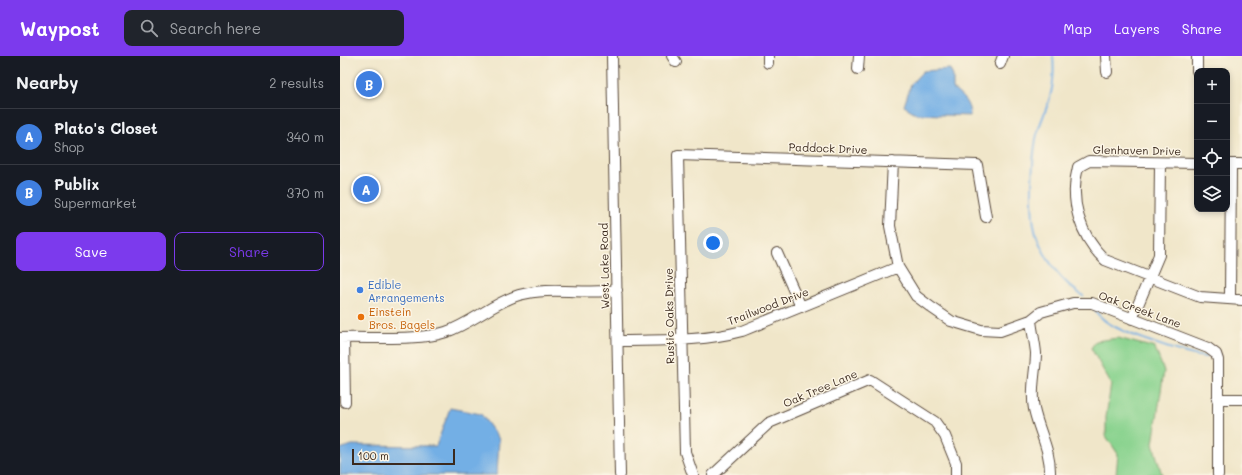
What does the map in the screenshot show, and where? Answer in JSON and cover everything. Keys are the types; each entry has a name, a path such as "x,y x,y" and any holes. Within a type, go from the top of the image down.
{"street":[{"name":"West Lake Road","path":"612,56 620,475"},
{"path":"858,69 859,56"},
{"path":"1106,56 1107,72"},
{"path":"1197,56 1197,68"},
{"name":"Paddock Drive","path":"678,155 977,164 986,217"},
{"name":"Rustic Oaks Drive","path":"678,155 681,340 685,452 693,475"},
{"name":"Glenhaven Drive","path":"1149,277 1105,260 1094,250 1079,221 1076,206 1076,176 1078,167 1089,161 1194,163"},
{"name":"Oak Creek Lane","path":"893,162 890,226 898,267 916,296 951,321 981,330 1000,331 1031,320 1041,312 1073,303 1092,303 1208,348 1216,354 1218,360 1218,475"},
{"path":"1132,318 1159,255 1160,162"},
{"path":"1230,164 1242,164"},
{"path":"1229,176 1230,300"},
{"path":"777,253 800,307"},
{"name":"Trailwood Drive","path":"618,341 710,339 742,331 898,267"},
{"path":"1149,277 1200,296 1242,300"},
{"path":"345,402 342,338 434,336 448,332 504,301 521,295 540,292 617,290"},
{"path":"1031,320 1036,353 1033,374 1034,408 1048,450 1051,464 1050,475"},
{"name":"Oak Tree Lane","path":"713,475 769,423 870,380 935,422 945,436 956,463 956,475"},
{"path":"1217,399 1242,399"}],"green space":[{"path":"1118,338 1155,348 1164,371 1153,444 1162,475 1116,475 1118,454 1106,436 1106,417 1111,384 1091,348 1096,341"}],"water":[{"path":"950,69 953,76 953,89 960,95 969,107 970,116 917,114 904,106 911,84 923,71"},
{"path":"450,408 481,414 499,439 497,475 340,475 340,449 352,445 436,446"}],"waterway":[{"path":"1053,56 1054,74 1052,88 1050,99 1037,133 1032,174 1034,228 1041,246 1050,262 1068,284 1083,296"},
{"path":"1093,308 1104,320 1123,331 1169,348 1197,356 1207,357"}],"place":[{"name":"Publix","path":"369,84"},
{"name":"Plato's Closet","path":"366,189"},
{"name":"Edible Arrangements","path":"360,290"},
{"name":"Einstein Bros. Bagels","path":"361,317"}]}
